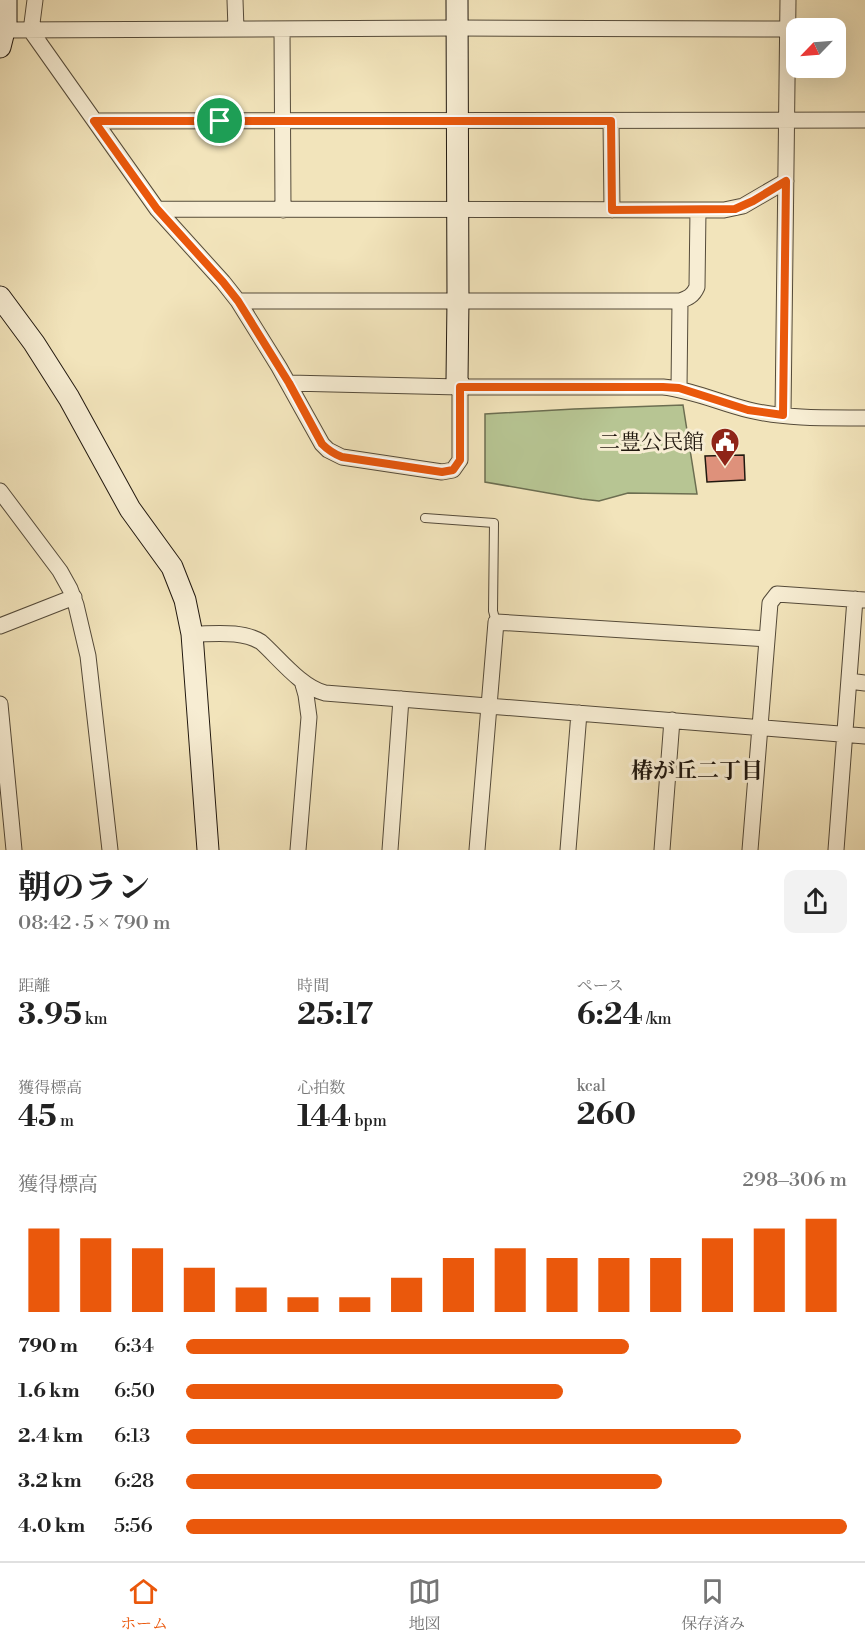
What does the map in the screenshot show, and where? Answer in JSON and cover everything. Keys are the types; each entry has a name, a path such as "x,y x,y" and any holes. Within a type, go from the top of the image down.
{"street":[{"path":"35,0 31,31 157,209 238,301 289,383 322,444 342,457 442,472 453,470 460,460 460,387 457,380 457,0"},
{"path":"235,0 236,29"},
{"path":"788,0 788,18"},
{"path":"4,4 2,39 31,31 457,28 786,29"},
{"path":"282,29 284,210"},
{"path":"783,415 787,78"},
{"path":"94,121 865,120"},
{"path":"611,121 612,210"},
{"path":"157,209 735,209 786,181"},
{"path":"238,301 680,300 689,297 697,287 698,210"},
{"path":"0,297 34,343 69,398 130,509 172,567 185,600 192,634 208,850"},
{"path":"679,388 680,300"},
{"path":"289,383 460,387 663,387 679,388 748,410 783,415 865,418"},
{"path":"0,491 60,571 74,597 88,656 110,850"},
{"path":"750,850 770,603 777,594 860,600 849,681 836,850"},
{"path":"0,626 74,597"},
{"path":"477,850 496,622 767,639"},
{"path":"192,634 239,634 254,638 268,648 302,681 325,693 865,736"},
{"path":"298,850 309,717 302,681"},
{"path":"849,681 865,683"},
{"path":"390,850 401,699"},
{"path":"0,704 14,850"},
{"path":"568,850 579,713"},
{"path":"662,850 672,720"}],"lane":[{"path":"425,518 494,523 493,610 496,622"}],"green space":[{"path":"683,405 697,494 628,493 599,501 485,482 485,414"}],"building":[{"name":"二豊公民館","path":"744,455 745,480 707,482 705,456"}],"place":[{"name":"二豊公民館","path":"725,468"}],"district":[{"name":"椿が丘二丁目","path":"697,770"}],"route":[{"path":"94,121 220,121 611,121 612,210 735,209 786,181 783,415 748,410 679,388 460,387 460,460 453,470 442,472 342,457 328,450 322,444 298,398 238,301 157,209 94,121"}]}
